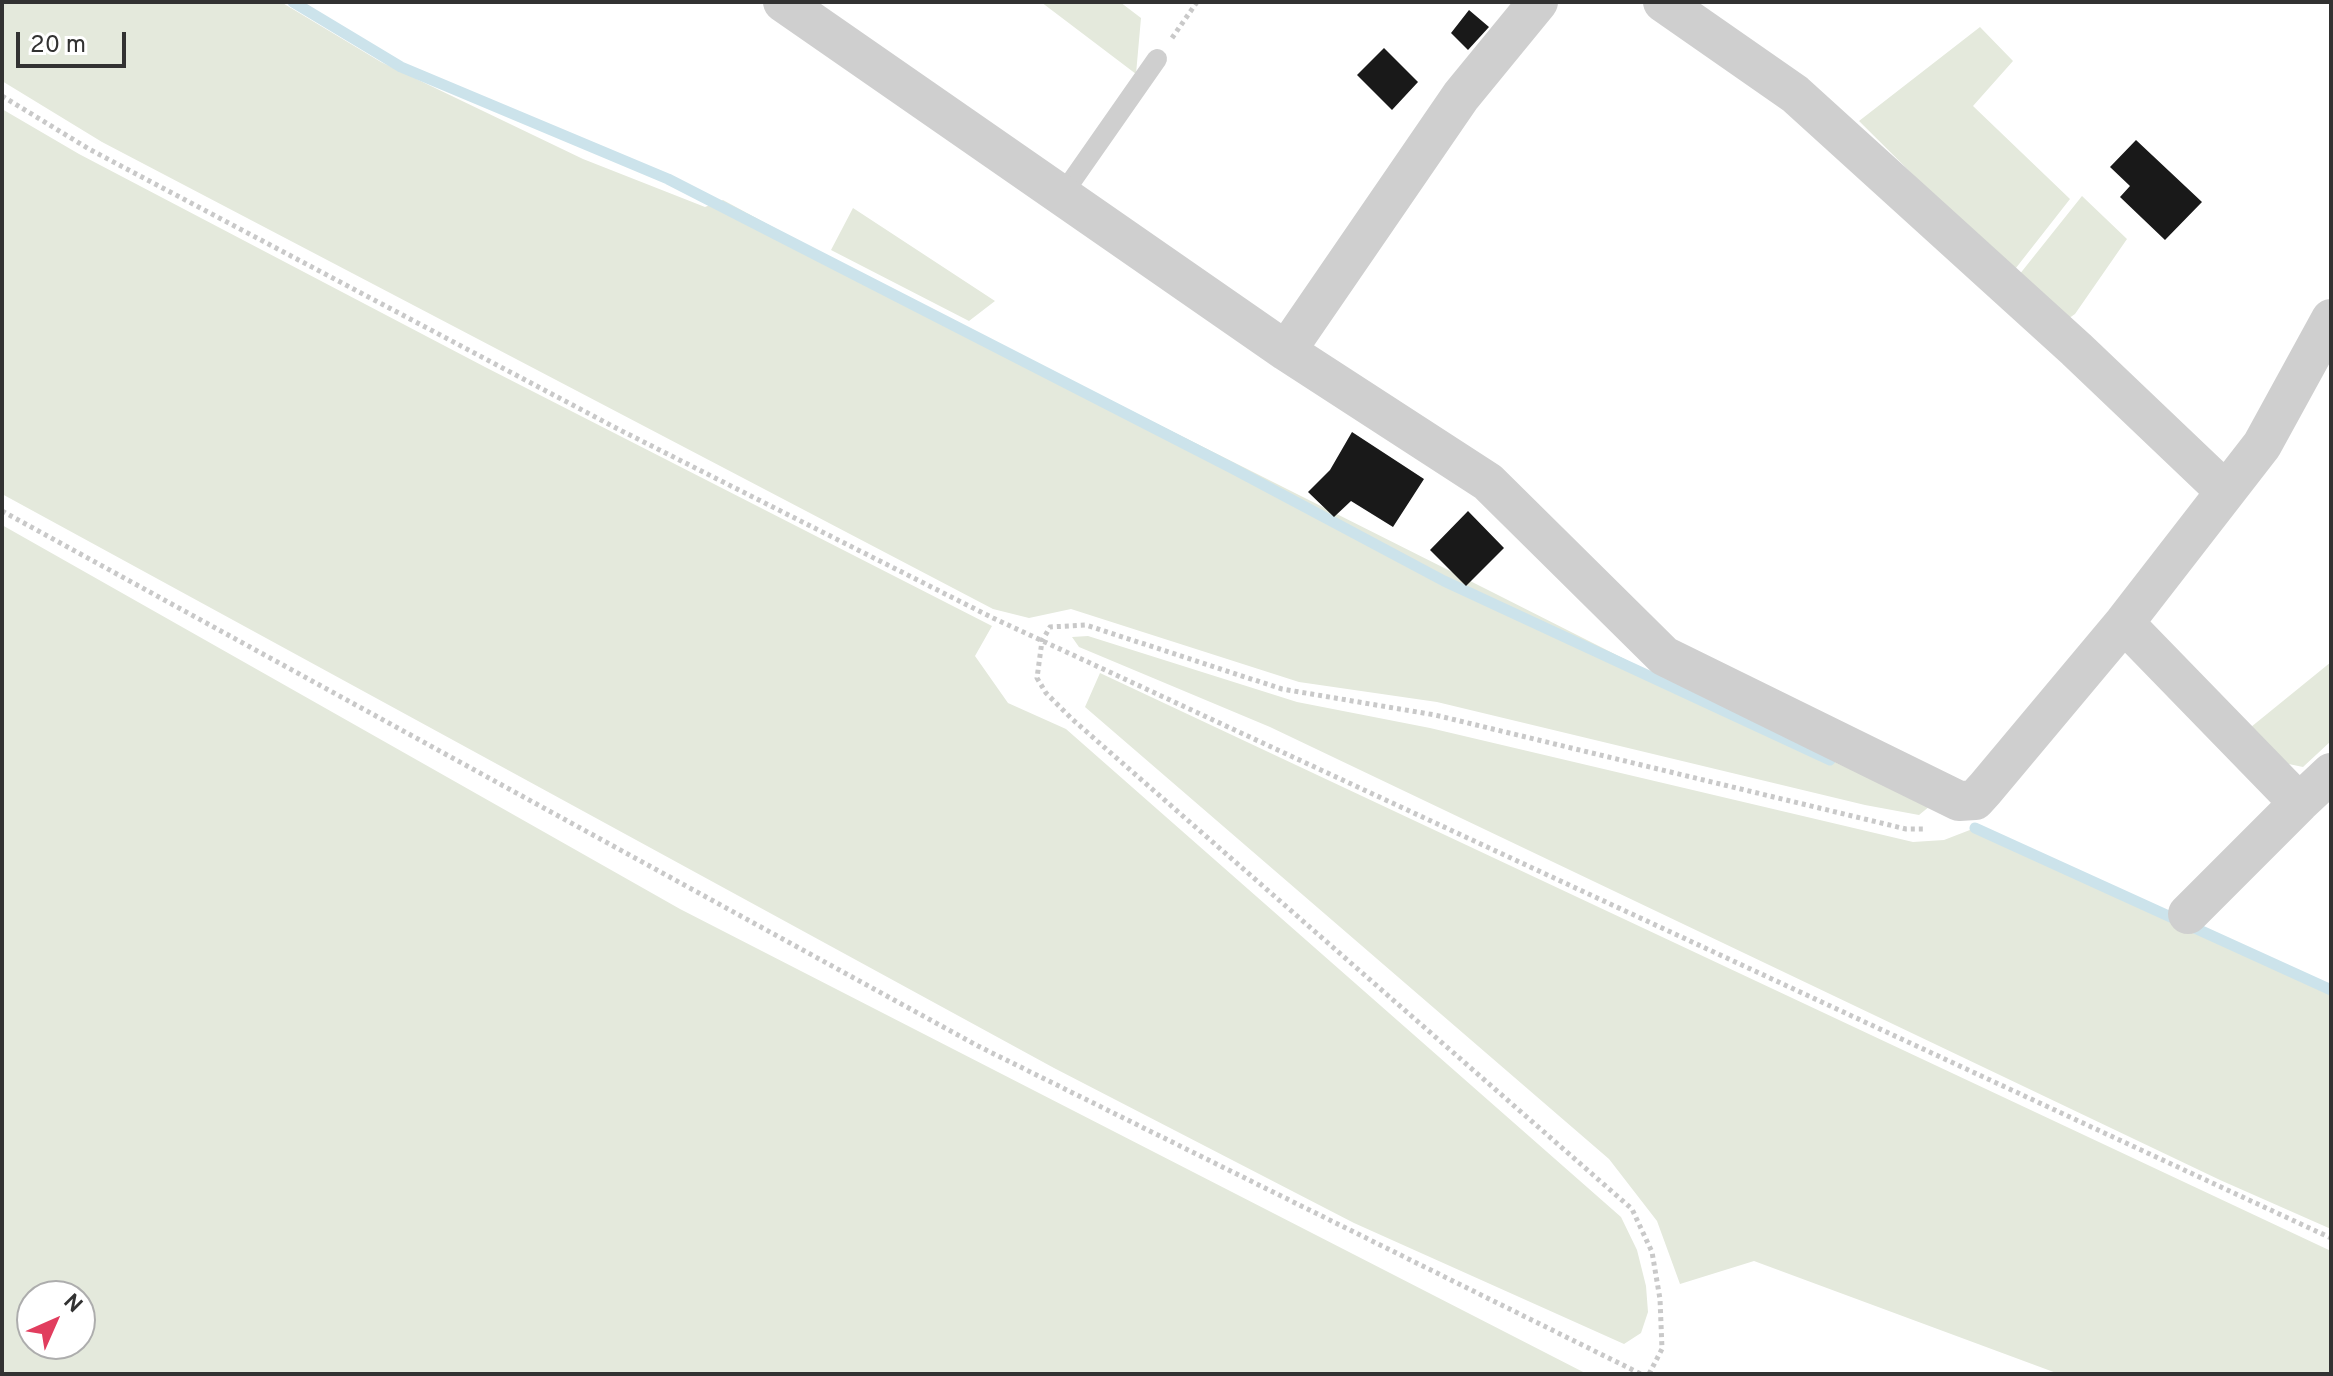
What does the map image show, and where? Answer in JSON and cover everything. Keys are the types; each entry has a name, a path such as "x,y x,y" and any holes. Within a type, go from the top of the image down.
{"street":[{"path":"783,2 1286,351 1488,482 1664,656 1959,801 1975,800 1985,789 2124,623 2224,490 2262,445 2331,319"},
{"path":"1286,351 1461,96 1538,2"},
{"path":"1663,2 1795,94 2076,349 2224,490"},
{"path":"2124,623 2299,803"},
{"path":"2188,914 2331,773"}],"lane":[{"path":"1062,195 1157,59"}],"path":[{"path":"1157,59 1197,2"},
{"path":"2,96 89,149 616,428 1042,641 2331,1238"},
{"path":"2,511 978,1046 1641,1374"},
{"path":"1649,1374 1662,1349 1660,1299 1652,1252 1632,1209 1072,719 1046,693 1037,678 1042,641 1050,627 1086,625 1282,689 1435,715 1918,831 1931,829 1946,819 1959,801"}],"shaded area":[{"path":"2,2 281,2 381,62 583,159 705,207 723,200 867,278 1761,728 1930,806 1919,815 1865,805 1437,702 1299,682 1071,609 1029,618 993,609 102,142 2,81"},
{"path":"1041,2 1120,2 1141,18 1136,74"},
{"path":"1980,27 2013,61 1973,106 2070,199 2012,273 1859,121"},
{"path":"2,109 79,154 485,367 992,626 975,656 1008,703 1066,729 1621,1217 1637,1250 1646,1286 1648,1312 1641,1333 1624,1344 1354,1223 1054,1068 2,494"},
{"path":"2082,196 2127,239 2075,314 2065,321 2019,275"},
{"path":"853,208 995,301 969,321 831,250"},
{"path":"2,525 680,909 1587,1374 2,1374"},
{"path":"1088,636 1297,702 1430,728 1913,842 1944,840 1975,828 2331,990 2331,1229 2220,1180 1270,727 1079,647 1072,637"},
{"path":"2331,662 2331,741 2303,767 2284,763 2251,727"},
{"path":"1100,673 2331,1251 2331,1374 2059,1374 1754,1261 1680,1284 1657,1221 1609,1159 1085,707"}],"building":[{"path":"1469,10 1489,27 1468,50 1451,33"},
{"path":"1384,48 1418,82 1392,110 1357,75"},
{"path":"2136,140 2202,202 2165,240 2120,197 2130,186 2110,167"},
{"path":"1352,432 1424,479 1393,527 1351,501 1334,517 1308,492 1330,470"},
{"path":"1468,511 1504,548 1466,586 1430,550"}],"waterway":[{"path":"293,2 401,67 668,179 1232,468 1444,581 1830,760"},
{"path":"1975,828 2331,990"}]}
